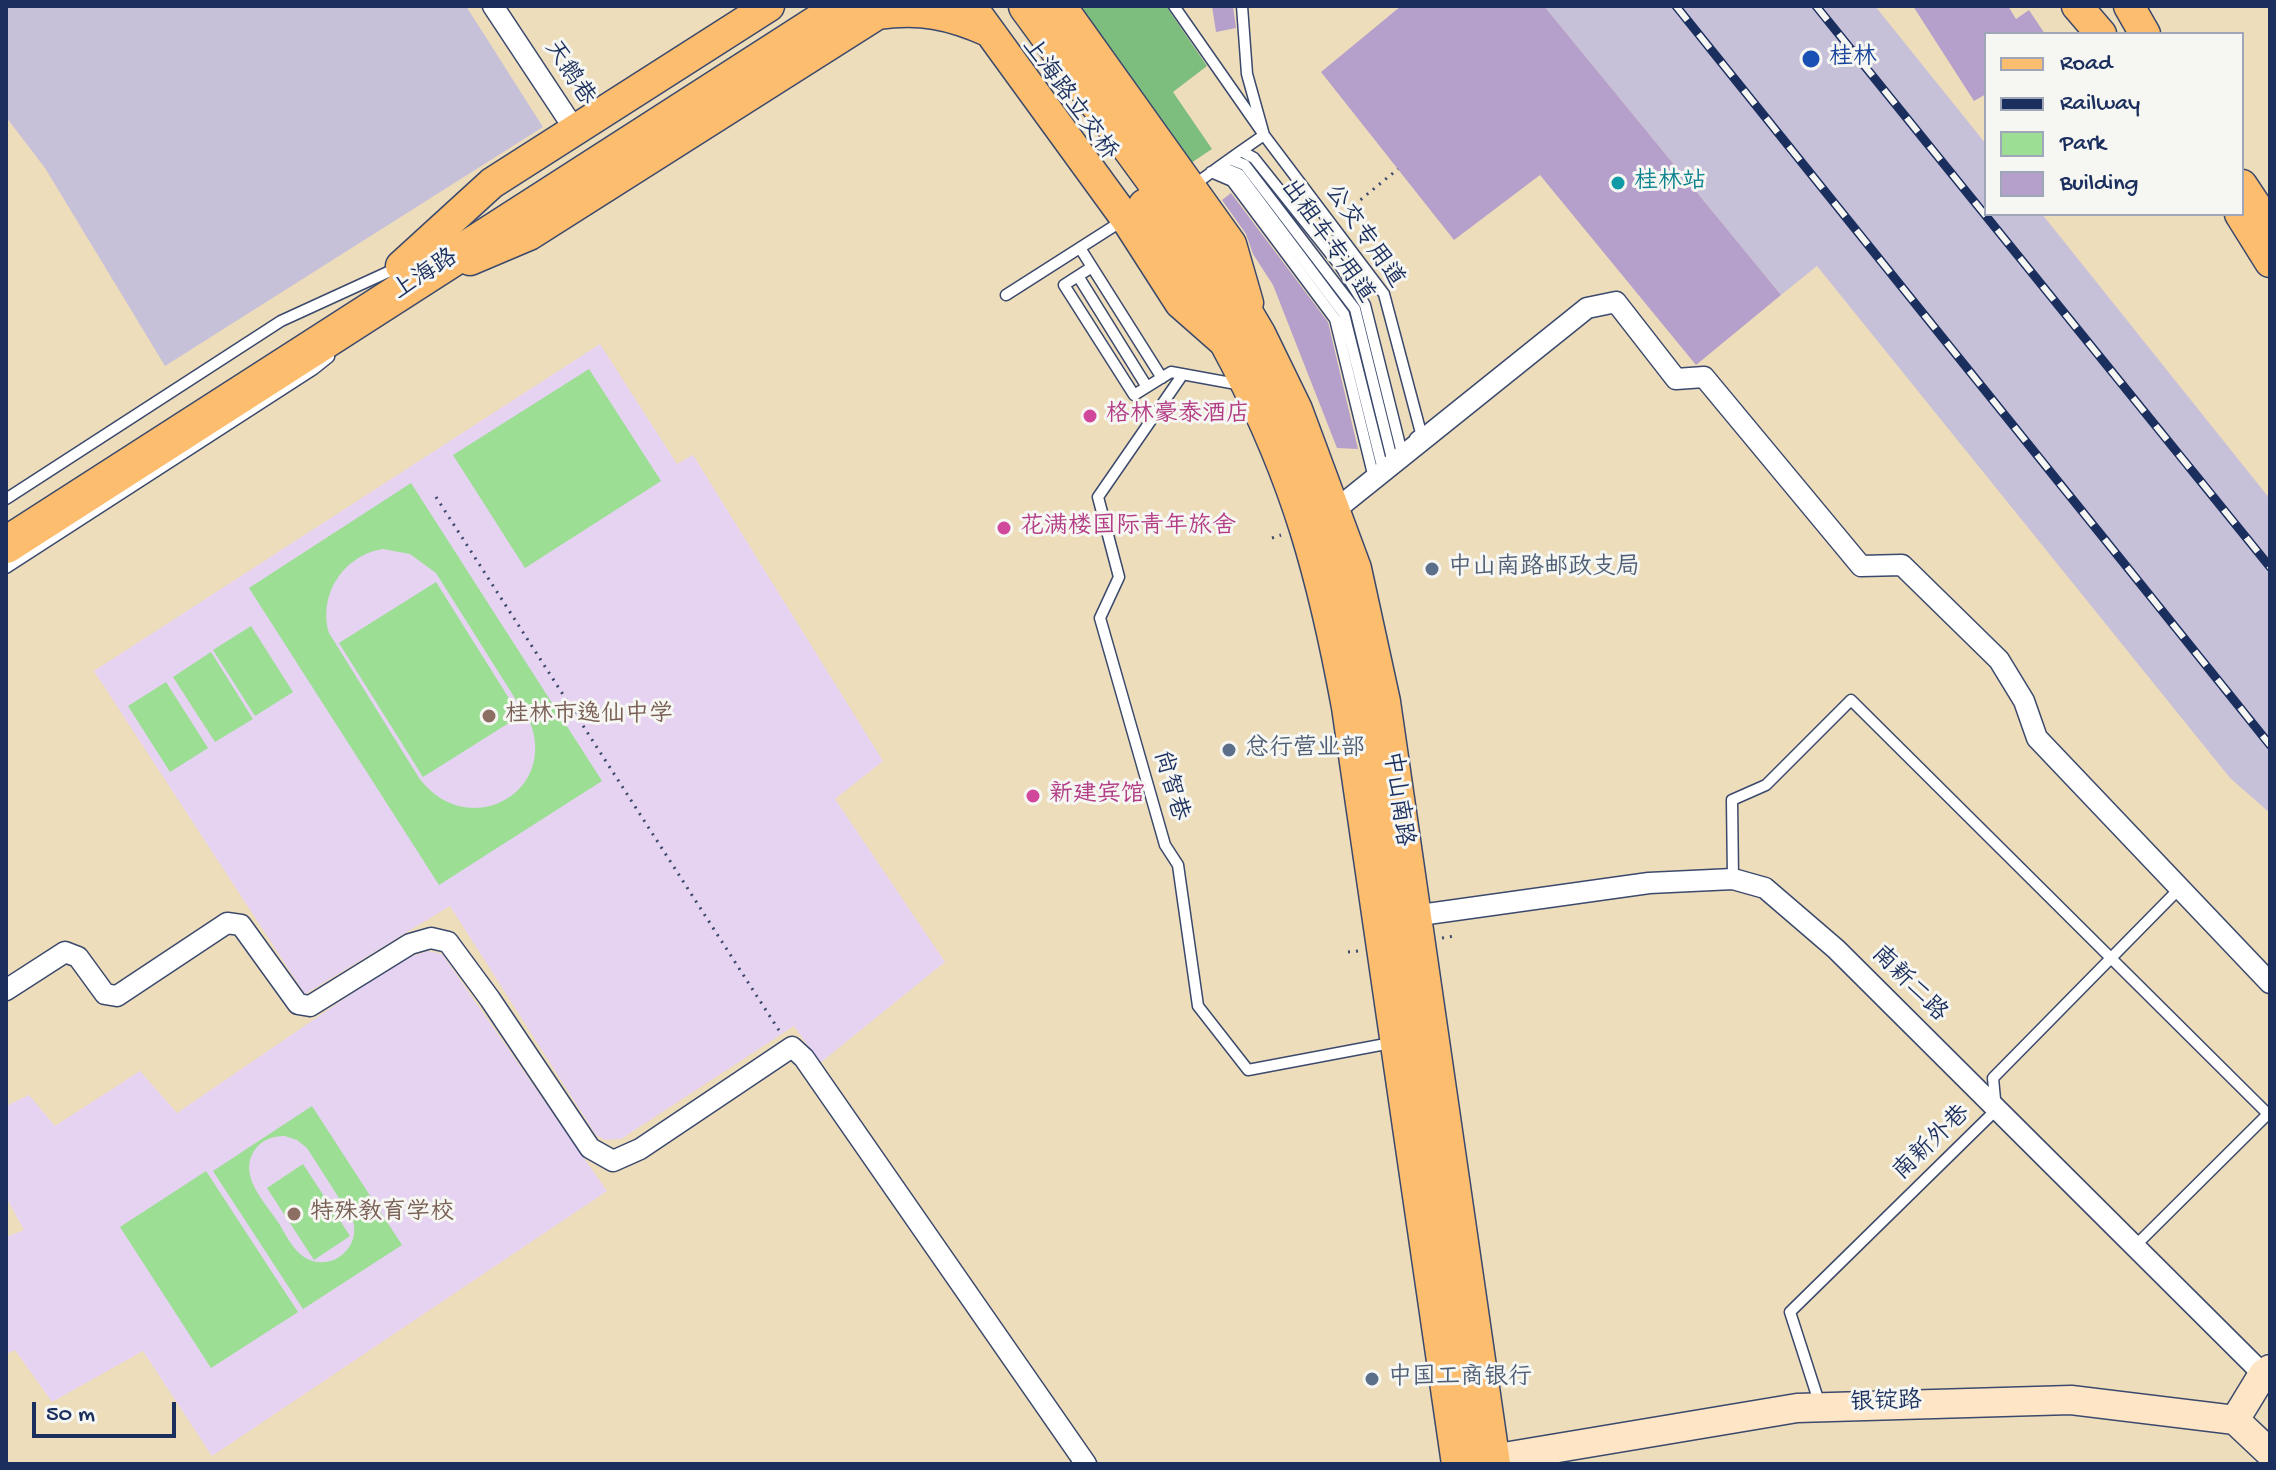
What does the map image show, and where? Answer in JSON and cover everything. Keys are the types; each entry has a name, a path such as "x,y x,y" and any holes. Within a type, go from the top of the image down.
{"highway":[{"name":"上海路","path":"6,545 808,6"},
{"name":"上海路立交桥","path":"1027,6 1140,197"},
{"name":"上海路","path":"6,520 407,275 871,9"},
{"name":"上海路立交桥","path":"994,19 1140,197"},
{"name":"中山南路","path":"1140,197 1213,260 1246,343 1294,410 1353,569 1382,702 1413,916 1477,1462"},
{"name":"中山南路","path":"1246,343 1251,387 1307,526 1337,639 1353,722 1399,1042 1477,1462"}],"main road":[{"path":"407,275 492,183 769,6"},
{"path":"971,6 994,19"},
{"path":"2077,6 2099,32"},
{"path":"2104,6 2121,32"},
{"path":"2129,6 2144,32"},
{"path":"2147,6 2159,32"},
{"path":"871,9 909,9 994,19"},
{"path":"1064,9 1213,171 1231,244 1246,343"},
{"path":"2244,188 2270,227"},
{"path":"1140,197 1180,303 1246,343"},
{"path":"2241,216 2270,262"}],"street":[{"name":"天鹅巷","path":"493,6 575,130"},
{"path":"1332,507 1587,308 1616,302 1676,379 1704,377 1861,566 1902,565 1999,660 2024,701 2037,738 2270,983"},
{"name":"南新二路","path":"1413,916 1649,883 1733,879 1765,888 1836,949 2134,1247 2267,1371"},
{"path":"6,990 65,952 78,957 105,994 117,996 227,923 241,925 298,1004 310,1006 410,944 431,938 448,942 590,1148 613,1161 640,1149 792,1047 813,1071 1086,1464"},
{"path":"2267,1371 2235,1420 2270,1453"},
{"name":"银锭路","path":"1477,1462 1797,1408 2071,1400 2235,1420"}],"lane":[{"path":"1174,6 1264,135 1213,171"},
{"name":"公交专用道","path":"1242,6 1247,74 1264,135 1384,294 1421,433 1381,462 1332,507"},
{"name":"出租车专用道","path":"1241,151 1254,158 1341,267 1365,305 1396,452"},
{"name":"出租车专用道","path":"1213,171 1245,165 1355,309 1396,452"},
{"path":"1213,171 1239,174 1344,314 1381,462"},
{"path":"1213,171 1232,181 1335,319 1372,470"},
{"path":"1006,295 1080,248 1140,197"},
{"path":"1080,248 1162,378"},
{"path":"1092,267 1064,285 1134,395 1171,372 1251,387"},
{"path":"347,341 407,275"},
{"path":"6,499 281,321 407,275"},
{"path":"1078,276 1147,387"},
{"path":"6,568 314,369 336,350"},
{"name":"尚智巷","path":"1183,374 1098,497 1119,577 1100,618 1165,845 1178,865 1198,1006 1248,1070 1399,1042"},
{"path":"1733,879 1732,800 1766,785 1851,700 2269,1113 2134,1247"},
{"name":"南新外巷","path":"1820,1407 1790,1312 1996,1110 1993,1078 2179,889"}],"path":[{"path":"436,497 792,1047"}],"shaded area":[{"path":"6,6 466,6 543,127 165,366 45,168 6,117"},
{"path":"1544,6 1875,6 1984,142 1984,216 2044,216 2270,499 2270,813 2230,778 1817,266 1781,295"},
{"name":"桂林市逸仙中学","path":"600,344 677,464 693,455 883,761 835,799 945,962 820,1063 794,1026 621,1139 605,1140 596,1135 450,906 305,994 94,671"},
{"name":"特殊教育学校","path":"428,951 442,954 607,1191 212,1456 143,1351 52,1402 15,1350 6,1354 6,1237 24,1230 6,1197 6,1106 29,1095 55,1126 140,1071 177,1113 401,960"}],"green space":[{"path":"1088,6 1166,6 1207,66 1173,92 1212,149 1185,167 1075,13"},
{"path":"589,369 661,481 525,568 453,455"},
{"path":"411,483 602,781 439,885 249,588","holes":["383,549 410,554 436,573 530,722 535,748 531,770 520,788 503,801 483,807 461,806 439,797 419,778 329,633 327,604 337,579 346,568 357,559"]},
{"path":"436,582 520,716 423,777 339,643"},
{"path":"251,626 293,692 255,716 213,650"},
{"path":"211,652 253,719 215,742 173,677"},
{"path":"166,682 208,748 170,772 128,706"},
{"path":"312,1106 402,1245 303,1309 213,1171","holes":["280,1136 297,1140 307,1148 353,1220 354,1233 350,1246 340,1257 330,1261 314,1261 296,1250 251,1179 250,1160 260,1144"]},
{"path":"303,1164 350,1236 314,1260 267,1188"},
{"path":"206,1171 298,1312 211,1368 120,1227"}],"building":[{"path":"1212,6 1233,6 1236,28 1216,32"},
{"name":"桂林站","path":"1401,6 1544,6 1781,295 1696,365 1540,175 1454,240 1321,72"},
{"path":"1913,6 2008,6 2016,19 2029,10 2044,32 1984,32 1984,95 1974,101"},
{"path":"1231,193 1328,322 1358,449 1337,448 1273,285 1253,254 1246,234 1222,200"}],"railway":[{"path":"1676,6 2270,745"},
{"path":"1816,6 1984,214"},
{"path":"1986,216 2270,567"}],"place":[{"name":"桂林","path":"1811,59"},
{"name":"桂林站","path":"1618,183"},
{"name":"格林豪泰酒店","path":"1090,416"},
{"name":"花满楼国际青年旅舍","path":"1004,528"},
{"name":"中山南路邮政支局","path":"1432,569"},
{"name":"桂林市逸仙中学","path":"489,716"},
{"name":"总行营业部","path":"1229,750"},
{"name":"新建宾馆","path":"1033,796"},
{"name":"特殊教育学校","path":"294,1214"},
{"name":"中国工商银行","path":"1372,1379"}]}
